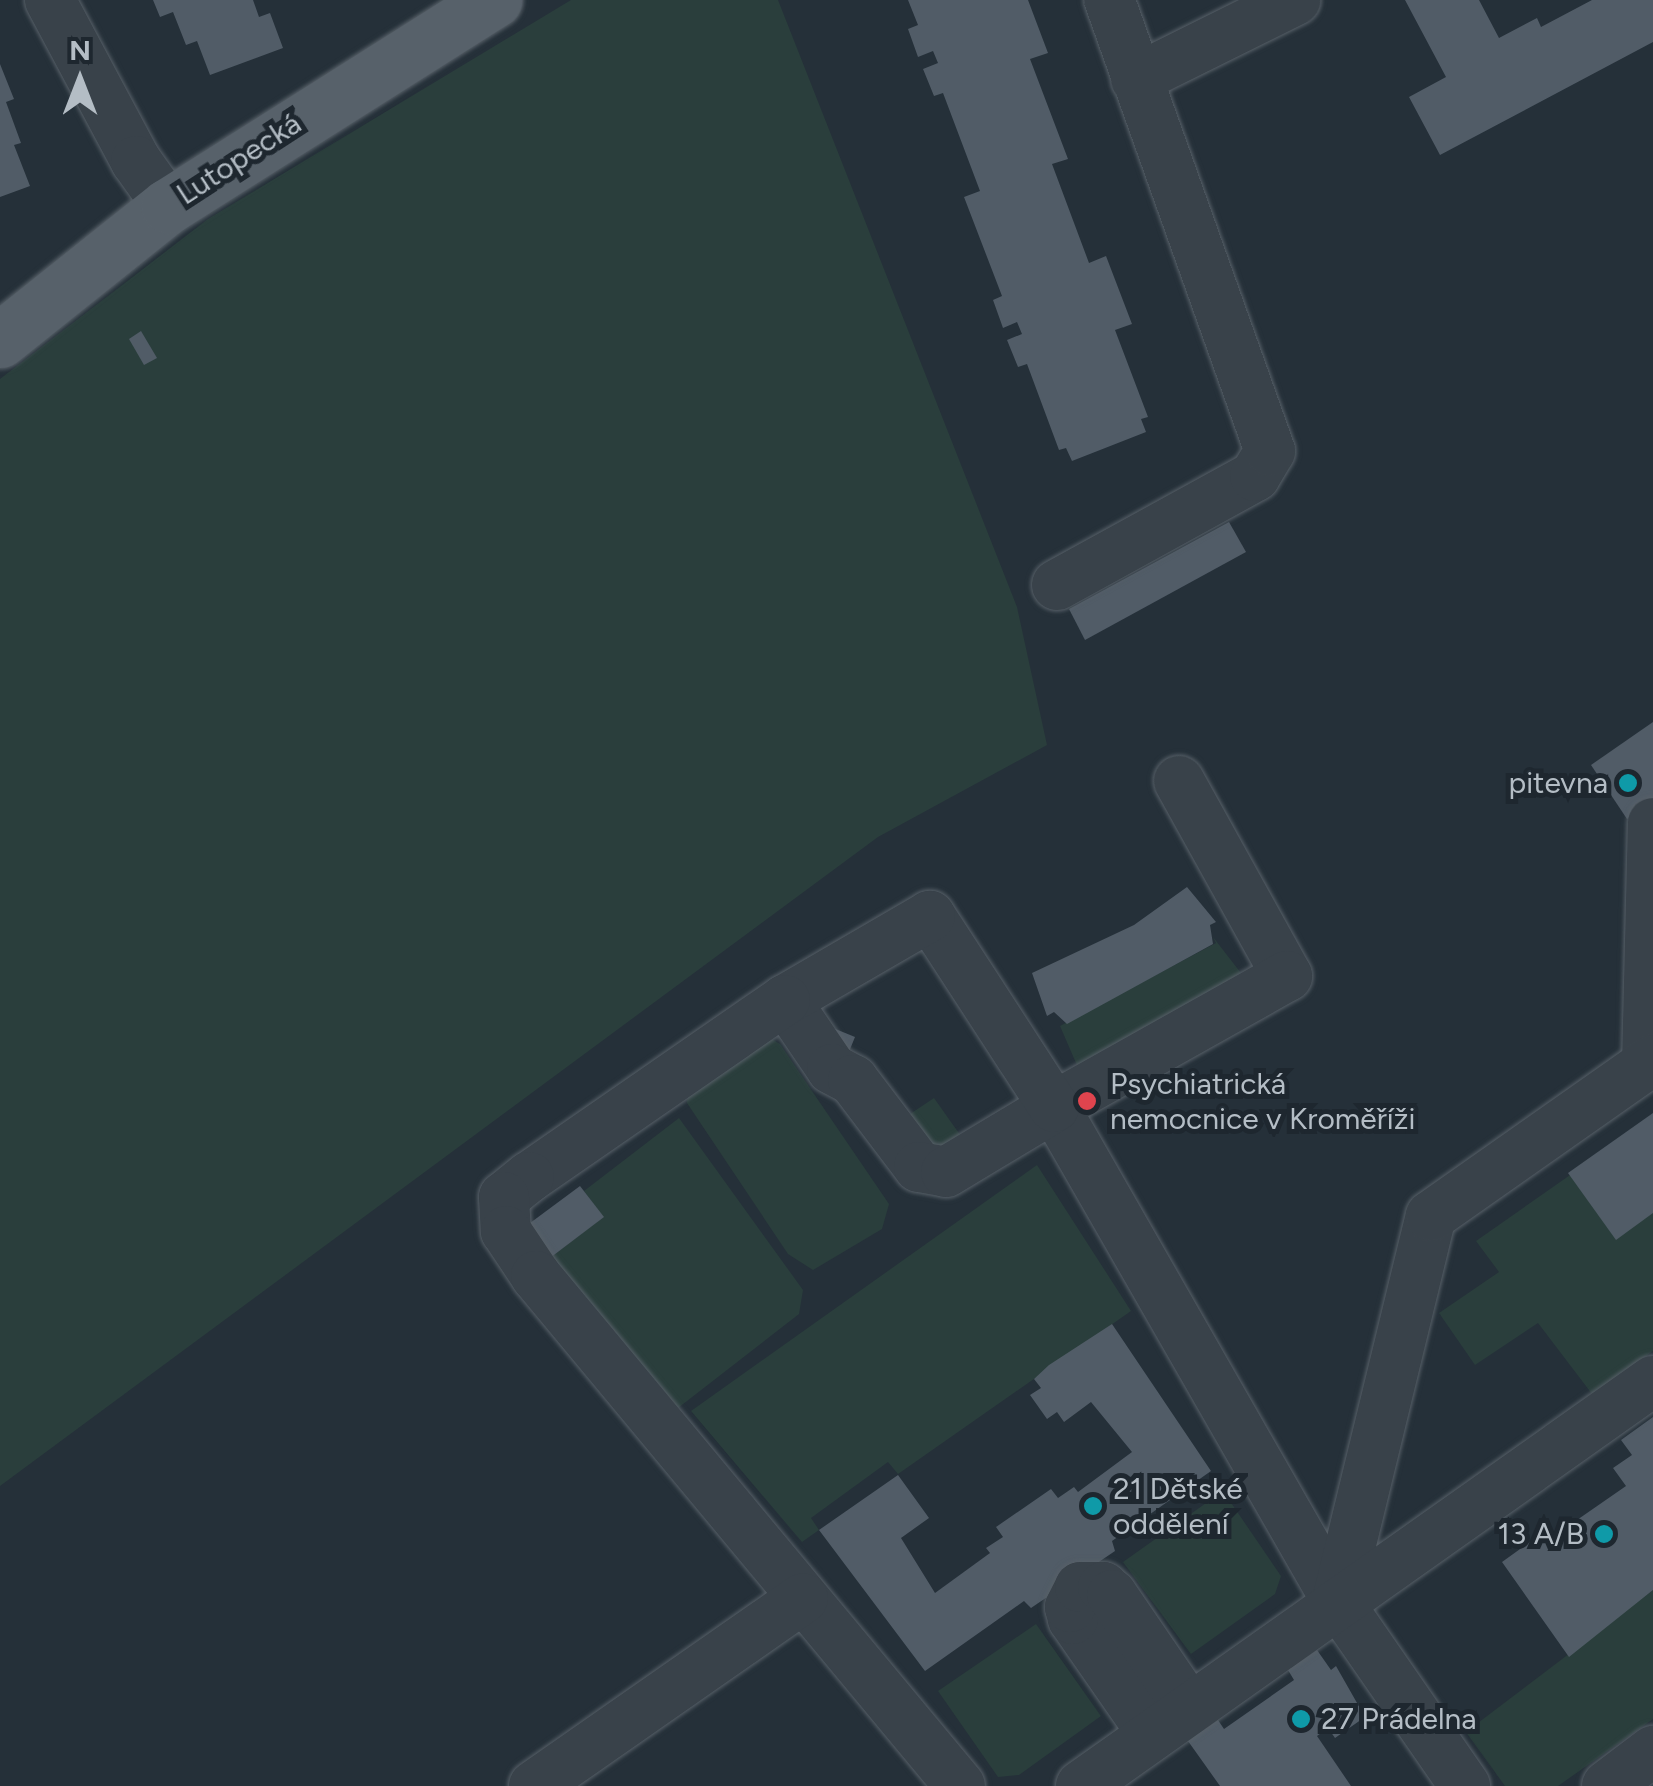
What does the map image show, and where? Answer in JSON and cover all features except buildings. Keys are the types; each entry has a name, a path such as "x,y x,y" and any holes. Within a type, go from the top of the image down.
{"main road":[{"name":"Lutopecká","path":"0,340 168,206 494,0"}],"street":[{"path":"50,0 136,161 168,206"},
{"path":"1057,585 1254,476 1270,451 1109,0"},
{"path":"1136,79 1295,0"},
{"path":"784,1000 832,1070 853,1080 919,1167 946,1172 1286,976 1179,781"},
{"path":"1337,1601 1431,1216 1650,1062 1653,823"},
{"path":"960,1786 536,1276 506,1231 504,1196 784,1000 930,916 1054,1107 1337,1601 1465,1786"},
{"path":"1080,1786 1653,1381"},
{"path":"534,1786 804,1598"},
{"path":"1608,1786 1653,1751"}],"green space":[{"path":"571,0 778,0 1017,607 1047,745 878,837 0,1486 0,379 208,219"},
{"path":"1213,937 1244,977 1079,1070 1060,1026 1216,943"},
{"path":"768,1037 780,1044 889,1204 882,1229 813,1270 788,1254 687,1103 688,1090"},
{"path":"934,1098 968,1146 931,1171 898,1122"},
{"path":"679,1118 803,1290 799,1314 678,1408 546,1261 603,1217 584,1191"},
{"path":"1037,1165 1131,1311 898,1474 888,1462 811,1518 819,1530 802,1542 691,1411"},
{"path":"1573,1173 1653,1212 1653,1351 1592,1394 1538,1323 1475,1365 1439,1313 1499,1272 1476,1241"},
{"path":"1223,1491 1281,1576 1275,1594 1191,1654 1123,1562"},
{"path":"1653,1590 1653,1719 1558,1786 1505,1786 1466,1732"},
{"path":"1036,1624 1101,1716 1019,1775 998,1777 938,1691"}],"place":[{"name":"pitevna","path":"1628,783"},
{"name":"Psychiatrická nemocnice v Kroměříži","path":"1087,1101"},
{"name":"21 Dětské oddělení","path":"1093,1506"},
{"name":"13 A/B","path":"1604,1534"},
{"name":"27 Prádelna","path":"1301,1719"}]}
